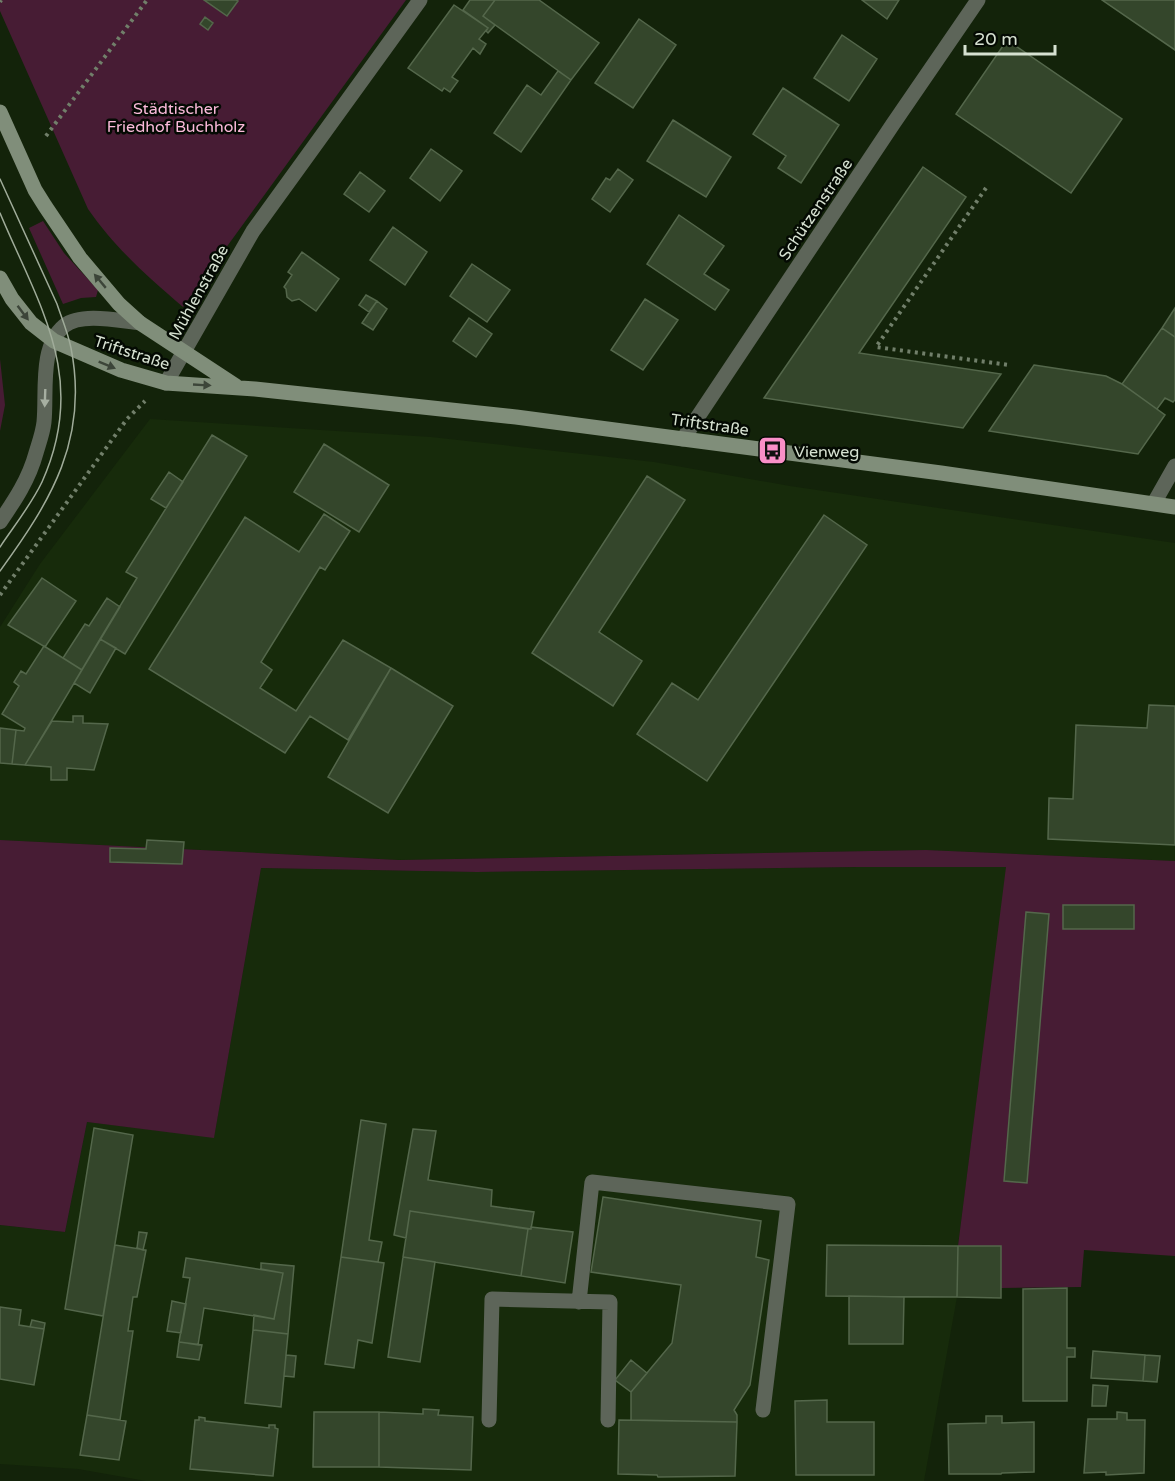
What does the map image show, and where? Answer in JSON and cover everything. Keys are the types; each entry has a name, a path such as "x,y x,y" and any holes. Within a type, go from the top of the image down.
{"main road":[{"name":"Triftstraße","path":"0,112 35,190 80,258 99,281 140,324 238,387"},
{"name":"Triftstraße","path":"0,278 31,323 54,341 121,370 166,383 238,387 516,417 941,472 1175,507"}],"street":[{"name":"Mühlenstraße","path":"166,383 253,231 420,0"},
{"name":"Schützenstraße","path":"683,439 978,0"},
{"path":"0,522 25,485 36,455 44,423 46,361 54,341 64,326 89,318 140,324"},
{"path":"1154,504 1175,466"},
{"path":"579,1302 592,1182 788,1204 763,1410"},
{"path":"489,1420 492,1299 610,1302 608,1420"}],"path":[{"path":"46,136 147,0"},
{"path":"986,188 876,347 1008,364"},
{"path":"0,595 131,413 166,383"}],"shaded area":[{"path":"150,419 431,437 654,462 790,486 1175,543 1175,861 926,850 399,860 0,840 0,627 40,564"},
{"path":"1007,867 958,1246 957,1297 924,1481 146,1481 78,1469 0,1464 0,1225 65,1232 87,1122 214,1137 261,868 477,872"}],"green space":[{"name":"Städtischer Friedhof Buchholz","path":"0,0 406,0 183,307 121,249 88,209 0,11"},
{"path":"43,221 64,253 98,290 96,297 81,298 63,304 29,228"},
{"path":"0,359 5,405 0,431"},
{"path":"0,840 399,860 926,850 1175,861 1175,1256 1084,1250 1081,1287 1001,1288 1001,1246 958,1246 1006,867 477,872 261,868 214,1138 87,1122 65,1232 0,1225"}],"building":[{"path":"204,0 236,0 238,1 227,16"},
{"path":"470,0 495,0 483,16 495,25 488,33 486,31 488,28 463,10"},
{"path":"495,0 539,0 599,43 571,80 483,16"},
{"path":"862,0 899,0 887,19"},
{"path":"1102,0 1175,0 1175,50"},
{"path":"454,5 488,28 479,39 486,44 480,54 473,48 452,77 458,81 450,92 444,88 442,91 408,68"},
{"path":"205,17 213,23 208,30 200,24"},
{"path":"639,19 676,45 633,108 595,83"},
{"path":"842,35 877,59 849,101 814,78"},
{"path":"1007,40 1122,119 1071,193 956,114"},
{"path":"558,71 571,80 521,152 494,133 527,85 541,95"},
{"path":"783,88 839,125 801,183 778,168 786,156 753,134"},
{"path":"673,120 731,157 706,197 647,161"},
{"path":"431,149 462,171 440,201 410,178"},
{"path":"923,167 966,197 859,353 1001,374 963,428 764,398"},
{"path":"618,169 633,180 610,212 592,199 606,178 610,180"},
{"path":"360,172 385,191 369,212 344,194"},
{"path":"679,215 724,246 704,274 729,290 715,310 647,264"},
{"path":"393,227 427,252 405,285 370,260"},
{"path":"302,252 339,279 316,311 299,299 292,301 287,297 284,287 292,275 288,272"},
{"path":"472,264 510,290 487,322 450,296"},
{"path":"366,295 377,301 369,312 359,305"},
{"path":"645,299 678,320 643,370 611,350"},
{"path":"377,301 387,309 373,330 362,323"},
{"path":"1175,308 1175,337 1162,328"},
{"path":"469,318 492,334 476,357 453,341"},
{"path":"1162,328 1175,337 1175,400 1173,402 1165,398 1157,409 1122,384"},
{"path":"1034,365 1106,376 1122,384 1165,415 1138,454 989,431"},
{"path":"212,435 247,456 125,654 100,639 137,578 126,572"},
{"path":"324,444 389,485 359,532 294,492"},
{"path":"169,472 183,482 166,508 151,499"},
{"path":"647,476 685,500 599,632 642,661 613,706 532,653"},
{"path":"324,514 350,531 325,570 320,567 261,662 272,670 260,688 296,711 343,640 391,668 348,740 310,716 285,753 149,669 245,517 299,552"},
{"path":"824,515 867,545 707,781 637,734 672,683 698,700"},
{"path":"42,578 76,601 45,647 8,625"},
{"path":"107,598 120,607 82,670 63,658 85,624 89,626"},
{"path":"100,639 116,648 90,693 74,683"},
{"path":"44,646 82,670 25,765 12,764 16,730 24,731 25,728 2,714 19,686 14,682 21,671 26,674"},
{"path":"391,668 453,706 388,813 328,777"},
{"path":"1149,705 1175,706 1175,845 1048,839 1049,798 1073,799 1076,725 1147,728"},
{"path":"73,716 83,716 83,723 108,724 94,770 67,768 67,780 51,780 51,767 25,765 52,721 73,722"},
{"path":"0,728 16,730 12,764 0,763"},
{"path":"147,840 184,842 182,864 110,862 110,848 146,849"},
{"path":"1063,905 1134,905 1134,929 1063,929"},
{"path":"1026,912 1049,914 1027,1183 1004,1181"},
{"path":"361,1120 386,1124 369,1240 382,1242 378,1262 341,1257"},
{"path":"94,1128 133,1135 103,1316 65,1309"},
{"path":"413,1129 436,1131 428,1180 492,1190 491,1206 534,1212 531,1229 410,1211 406,1238 394,1235"},
{"path":"603,1197 761,1221 756,1257 769,1260 750,1385 734,1410 737,1422 631,1420 631,1392 672,1343 681,1285 591,1272"},
{"path":"410,1211 528,1229 521,1276 403,1257"},
{"path":"531,1227 573,1232 565,1283 521,1276 528,1229"},
{"path":"139,1232 147,1233 143,1250 137,1248"},
{"path":"115,1245 146,1250 137,1297 133,1297 128,1331 133,1331 120,1420 87,1415"},
{"path":"827,1245 958,1246 957,1297 826,1296"},
{"path":"958,1246 1001,1246 1001,1298 957,1297"},
{"path":"341,1257 384,1263 372,1343 358,1340 354,1368 325,1364"},
{"path":"403,1257 435,1262 420,1362 388,1357"},
{"path":"186,1258 283,1273 274,1319 204,1308 198,1345 179,1342 190,1278 183,1277"},
{"path":"261,1263 294,1266 288,1334 253,1330 254,1315 274,1319 283,1273 261,1269"},
{"path":"1067,1288 1067,1348 1075,1348 1075,1357 1067,1357 1067,1401 1023,1401 1023,1289"},
{"path":"849,1296 904,1297 903,1344 849,1344"},
{"path":"172,1301 186,1304 181,1333 167,1331"},
{"path":"0,1307 21,1310 19,1325 44,1329 34,1385 0,1379"},
{"path":"32,1320 45,1323 44,1329 30,1327"},
{"path":"253,1330 288,1334 281,1407 245,1403"},
{"path":"179,1342 202,1345 199,1360 177,1357"},
{"path":"1093,1351 1145,1355 1143,1381 1091,1378"},
{"path":"286,1355 296,1356 294,1377 284,1376"},
{"path":"1145,1355 1160,1356 1157,1382 1143,1381"},
{"path":"631,1360 647,1373 631,1392 615,1380"},
{"path":"1093,1385 1108,1386 1106,1406 1092,1406"},
{"path":"827,1400 827,1422 874,1422 874,1475 796,1475 795,1401"},
{"path":"423,1409 439,1410 438,1415 473,1417 471,1470 379,1467 379,1412 423,1414"},
{"path":"314,1412 379,1412 379,1467 313,1467"},
{"path":"1117,1412 1127,1413 1127,1420 1145,1420 1144,1473 1106,1475 1106,1472 1084,1473 1088,1419 1117,1419"},
{"path":"87,1415 126,1421 119,1460 80,1455"},
{"path":"986,1416 1002,1416 1002,1423 1034,1422 1034,1472 949,1474 948,1424 986,1423"},
{"path":"199,1417 205,1418 205,1421 269,1428 269,1425 275,1425 278,1429 273,1476 190,1469 195,1420 199,1420"},
{"path":"619,1420 737,1422 735,1476 658,1477 657,1475 618,1474"}],"tram line":[{"path":"0,179 57,304 70,342 75,381 75,411 70,440 61,467 50,494 0,571"},
{"path":"0,213 30,280 53,343 60,376 61,409 55,444 42,482 28,507 0,547"}],"place":[{"name":"Vienweg","path":"773,451"}]}
